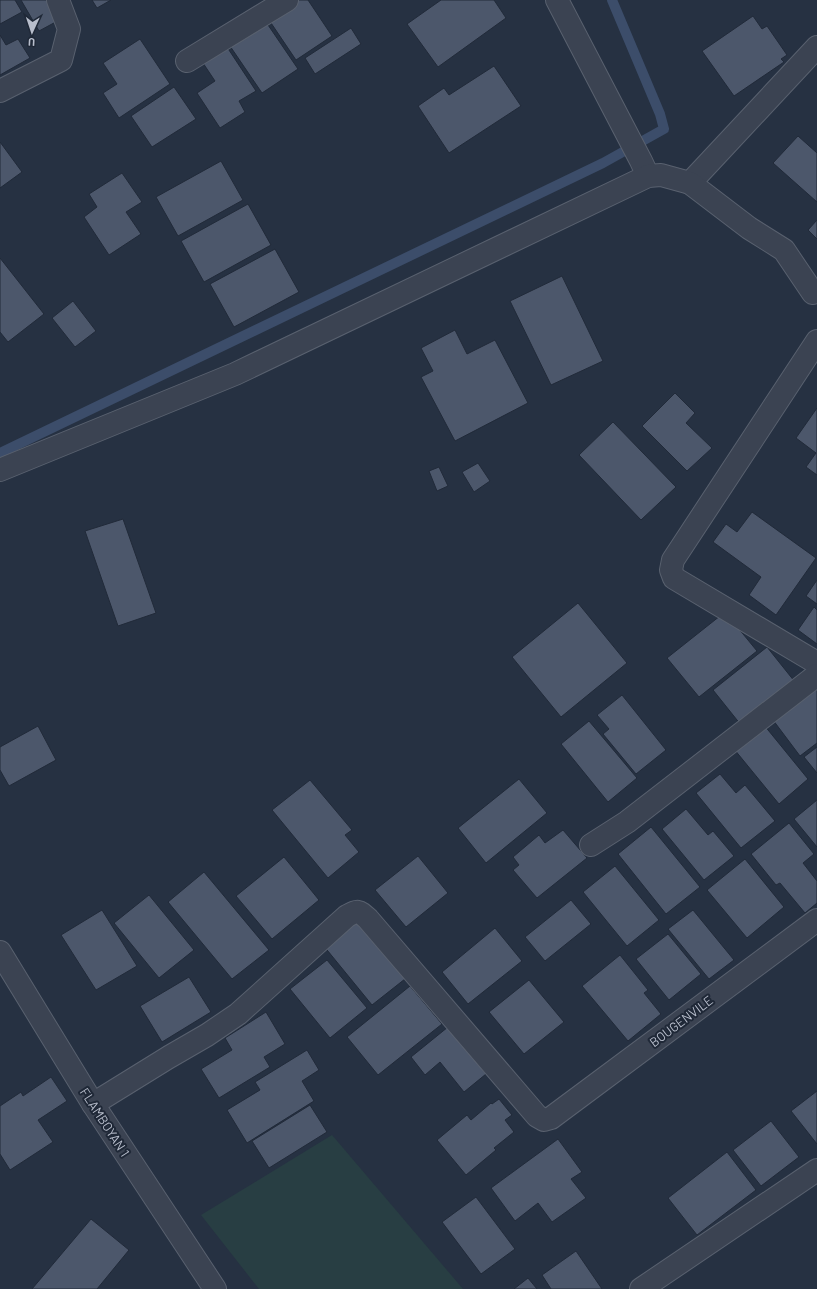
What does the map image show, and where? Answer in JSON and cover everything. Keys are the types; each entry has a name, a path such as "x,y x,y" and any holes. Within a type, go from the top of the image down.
{"street":[{"path":"0,91 62,60 69,29 58,0"},
{"path":"187,61 287,0"},
{"path":"557,0 644,169"},
{"path":"690,183 817,47"},
{"path":"0,470 236,374 644,169 690,183 749,228 784,250 813,293"},
{"path":"817,341 673,560 671,570 674,578 817,663"},
{"path":"591,845 627,822 817,674"},
{"name":"BOUGENVILE","path":"93,1104 207,1035 238,1014 347,916 356,911 360,912 368,919 537,1116 544,1120 551,1118 817,920"},
{"name":"FLAMBOYAN 1","path":"0,952 93,1104 215,1289"},
{"path":"641,1289 817,1170"}],"green space":[{"path":"332,1135 463,1289 259,1289 201,1215"}],"building":[{"path":"0,0 15,0 22,12 0,24"},
{"path":"21,0 52,0 63,18 39,31"},
{"path":"92,0 111,0 97,8"},
{"path":"294,0 308,0 332,36 296,60 267,17"},
{"path":"441,0 494,0 506,18 438,67 407,24"},
{"path":"753,16 762,29 767,26 787,55 781,59 784,62 734,96 702,51"},
{"path":"266,22 298,69 262,93 230,46"},
{"path":"351,28 361,44 315,74 305,58"},
{"path":"0,35 6,45 18,39 30,58 0,75"},
{"path":"140,39 170,84 119,118 103,93 117,84 103,63"},
{"path":"227,47 256,91 239,101 245,112 220,128 197,93 215,81 203,63"},
{"path":"494,66 521,106 449,153 418,106 444,88 449,95"},
{"path":"174,87 196,119 152,147 131,116"},
{"path":"798,136 817,153 817,202 773,163"},
{"path":"0,142 22,172 0,188"},
{"path":"221,161 243,200 178,236 156,197"},
{"path":"122,173 142,202 126,212 141,234 109,255 84,217 97,207 89,194"},
{"path":"248,204 271,245 204,282 181,241"},
{"path":"817,220 817,239 808,230"},
{"path":"275,249 299,292 234,327 210,284"},
{"path":"0,258 44,314 8,342 0,332"},
{"path":"562,276 603,361 551,385 510,301"},
{"path":"73,301 96,331 75,347 52,318"},
{"path":"455,330 467,354 495,340 528,403 455,441 421,377 433,371 421,348"},
{"path":"675,393 695,413 686,423 712,448 687,471 642,426"},
{"path":"817,408 817,475 806,467 816,453 796,438"},
{"path":"613,422 676,487 641,520 579,455"},
{"path":"478,463 490,481 474,492 462,472"},
{"path":"439,467 448,486 437,491 429,471"},
{"path":"752,512 816,558 776,615 749,595 761,577 713,542 726,524 737,532"},
{"path":"123,519 156,613 118,626 85,531"},
{"path":"817,580 817,604 806,596"},
{"path":"578,603 627,663 561,717 512,657"},
{"path":"814,607 817,610 817,644 798,630"},
{"path":"725,612 757,651 699,697 667,658"},
{"path":"767,647 795,682 741,725 713,690"},
{"path":"817,688 817,743 800,756 773,720"},
{"path":"622,695 666,750 636,774 603,734 609,729 597,715"},
{"path":"589,721 637,778 608,802 561,744"},
{"path":"764,725 808,779 779,804 734,749"},
{"path":"38,726 56,760 9,786 0,770 0,747"},
{"path":"817,747 817,773 804,757"},
{"path":"720,774 736,793 745,785 775,821 741,848 696,793"},
{"path":"519,779 547,813 486,863 458,828"},
{"path":"310,780 352,830 345,835 359,852 328,878 272,810"},
{"path":"817,800 817,847 794,819"},
{"path":"686,809 708,835 713,831 734,856 704,880 662,829"},
{"path":"789,823 814,854 803,863 817,881 817,903 805,913 780,883 776,885 751,854"},
{"path":"651,827 700,887 666,914 618,854"},
{"path":"563,830 587,858 537,898 513,870 519,865 513,857 539,835 545,843"},
{"path":"418,856 448,893 406,927 375,890"},
{"path":"284,857 319,900 272,939 236,896"},
{"path":"745,859 784,907 747,938 707,890"},
{"path":"615,866 659,920 627,946 583,892"},
{"path":"204,872 269,950 232,979 168,902"},
{"path":"149,895 194,950 159,978 114,923"},
{"path":"571,900 591,924 545,961 525,937"},
{"path":"102,910 137,966 96,990 61,935"},
{"path":"693,910 734,960 709,979 668,929"},
{"path":"361,915 410,975 372,1005 323,945"},
{"path":"495,928 522,961 468,1004 442,972"},
{"path":"668,934 701,974 669,1000 636,959"},
{"path":"620,955 648,990 644,993 661,1014 628,1041 582,986"},
{"path":"327,960 367,1008 330,1038 290,989"},
{"path":"189,977 211,1012 162,1042 140,1006"},
{"path":"529,980 564,1022 524,1054 489,1012"},
{"path":"410,986 442,1024 378,1075 347,1037"},
{"path":"266,1012 285,1044 264,1057 270,1067 219,1098 201,1069 232,1050 225,1038"},
{"path":"448,1027 486,1074 464,1092 440,1062 425,1075 411,1057"},
{"path":"307,1050 319,1070 302,1081 314,1101 247,1143 227,1110 260,1090 255,1082"},
{"path":"51,1077 67,1101 38,1120 53,1142 10,1170 0,1154 0,1106 21,1092 23,1096"},
{"path":"817,1091 817,1144 791,1111"},
{"path":"499,1099 512,1115 505,1120 514,1132 494,1148 496,1150 466,1175 437,1140 467,1115 471,1120 491,1103 492,1104"},
{"path":"310,1105 327,1132 269,1168 252,1141"},
{"path":"771,1121 799,1157 761,1186 733,1150"},
{"path":"558,1139 582,1172 571,1179 586,1198 552,1222 538,1203 515,1221 491,1188"},
{"path":"727,1152 756,1190 697,1235 668,1198"},
{"path":"476,1197 515,1249 481,1274 442,1222"},
{"path":"91,1219 129,1250 97,1289 32,1289"},
{"path":"576,1251 602,1289 551,1289 542,1275"},
{"path":"528,1278 537,1289 514,1289"}],"waterway":[{"path":"0,453 603,163 664,129 660,114 612,0"}]}
